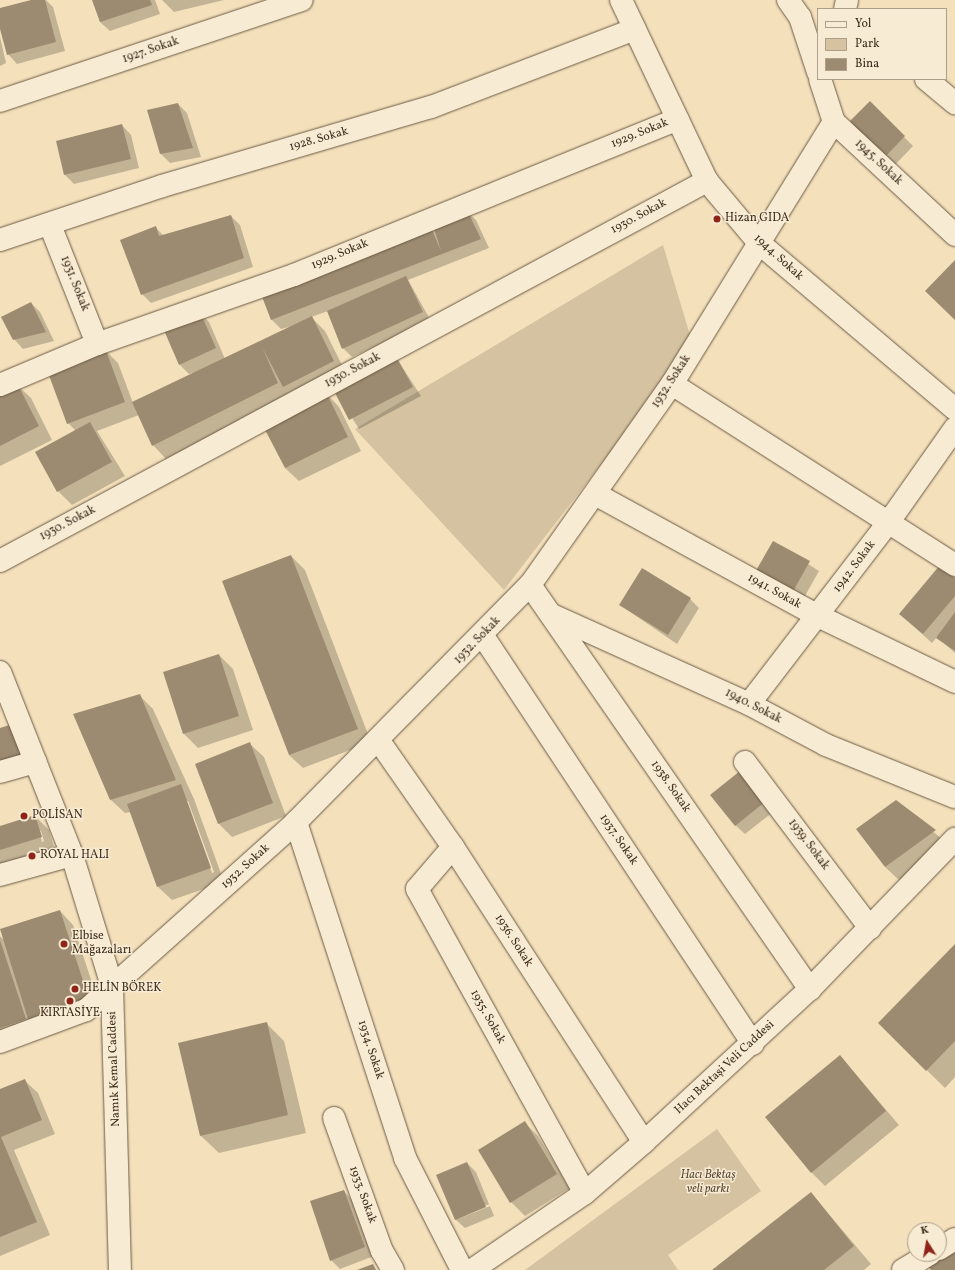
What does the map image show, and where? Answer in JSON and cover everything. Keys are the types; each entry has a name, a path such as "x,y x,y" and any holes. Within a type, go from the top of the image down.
{"street":[{"name":"1927. Sokak","path":"0,101 302,0"},
{"name":"1944. Sokak","path":"621,0 707,180 759,243 955,409"},
{"path":"802,11 817,68"},
{"name":"1928. Sokak","path":"0,240 50,225 162,186 431,107 634,29"},
{"name":"1945. Sokak","path":"820,80 834,122 955,235"},
{"path":"927,80 955,103"},
{"name":"1929. Sokak","path":"0,385 97,344 294,275 678,119"},
{"name":"1932. Sokak","path":"0,1042 86,1010 296,822 483,636 530,585 597,495 672,384 834,122"},
{"name":"1930. Sokak","path":"0,561 707,180"},
{"name":"1931. Sokak","path":"50,225 97,344"},
{"path":"672,384 955,565"},
{"name":"1942. Sokak","path":"749,704 888,523 955,428"},
{"name":"1941. Sokak","path":"597,495 818,616 955,682"},
{"name":"1938. Sokak","path":"530,585 810,989"},
{"name":"1940. Sokak","path":"551,615 749,704 826,746 955,797"},
{"name":"1937. Sokak","path":"483,636 753,1044"},
{"name":"Namık Kemal Caddesi","path":"0,672 72,855 112,986 120,1270"},
{"name":"1936. Sokak","path":"379,741 453,846 644,1142"},
{"path":"0,772 36,762"},
{"name":"1939. Sokak","path":"745,762 870,928"},
{"name":"1934. Sokak","path":"296,822 405,1158 462,1270"},
{"name":"Hacı Bektaşi Veli Caddesi","path":"472,1270 585,1193 644,1142 753,1044 810,989 955,838"},
{"name":"1935. Sokak","path":"453,846 416,889 585,1193"},
{"path":"0,876 72,855"},
{"name":"1933. Sokak","path":"334,1118 382,1251 393,1270"},
{"path":"903,1270 916,1262"}],"green space":[{"path":"663,245 693,345 504,590 355,429"},
{"name":"Hacı Bektaş veli parkı","path":"717,1129 761,1191 668,1255 678,1270 525,1270"}],"building":[{"path":"31,0 45,0 56,42 7,55 0,29 0,8"},
{"path":"92,0 150,0 152,5 100,22"},
{"path":"870,101 905,136 884,158 850,121"},
{"path":"178,103 193,148 160,154 147,110"},
{"path":"122,124 131,159 64,175 56,141"},
{"path":"467,210 481,239 271,320 259,289 429,223 441,251 433,225"},
{"path":"231,215 244,258 141,295 120,240 156,226 159,236"},
{"path":"955,260 955,320 925,291"},
{"path":"406,276 423,312 342,349 327,311"},
{"path":"31,302 46,332 13,340 1,317"},
{"path":"200,312 216,348 179,365 163,328"},
{"path":"312,316 334,361 283,387 262,347 278,383 152,446 132,402"},
{"path":"105,348 125,402 67,424 47,370"},
{"path":"397,358 413,387 349,420 334,391"},
{"path":"17,383 39,426 0,446 0,392"},
{"path":"326,392 348,437 285,468 262,424"},
{"path":"90,422 112,462 57,492 35,452"},
{"path":"773,541 810,561 791,595 754,574"},
{"path":"291,555 358,729 289,755 222,581"},
{"path":"940,565 955,578 955,596 923,634 899,614"},
{"path":"642,568 691,598 668,635 619,605"},
{"path":"955,612 955,651 936,638"},
{"path":"219,654 239,716 183,734 163,672"},
{"path":"140,694 176,780 110,800 73,714"},
{"path":"22,721 23,759 0,766 0,728"},
{"path":"250,742 273,803 218,824 195,764"},
{"path":"740,771 765,802 735,826 710,795"},
{"path":"181,784 211,868 157,887 127,804"},
{"path":"896,800 936,830 885,867 856,829"},
{"path":"35,815 42,837 0,850 0,826"},
{"path":"60,910 89,999 28,1019 0,929"},
{"path":"0,940 26,1019 0,1028"},
{"path":"955,944 955,1041 926,1071 878,1023"},
{"path":"267,1022 288,1115 200,1136 178,1043"},
{"path":"840,1055 886,1111 811,1173 765,1117"},
{"path":"25,1079 42,1120 1,1137 37,1222 0,1237 0,1089"},
{"path":"525,1121 557,1174 510,1203 478,1150"},
{"path":"467,1162 486,1207 455,1220 436,1175"},
{"path":"344,1190 365,1247 330,1261 310,1201"},
{"path":"811,1192 854,1246 824,1270 712,1270"},
{"path":"955,1248 955,1270 931,1270 927,1265 932,1262 947,1262 947,1253"},
{"path":"373,1264 376,1270 357,1270"}],"place":[{"name":"Hizan GIDA","path":"717,219"},
{"name":"POLİSAN","path":"24,816"},
{"name":"ROYAL HALI","path":"32,856"},
{"name":"Elbise Mağazaları","path":"64,944"},
{"name":"HELİN BÖREK","path":"75,989"},
{"name":"KIRTASİYE","path":"70,1001"}]}
